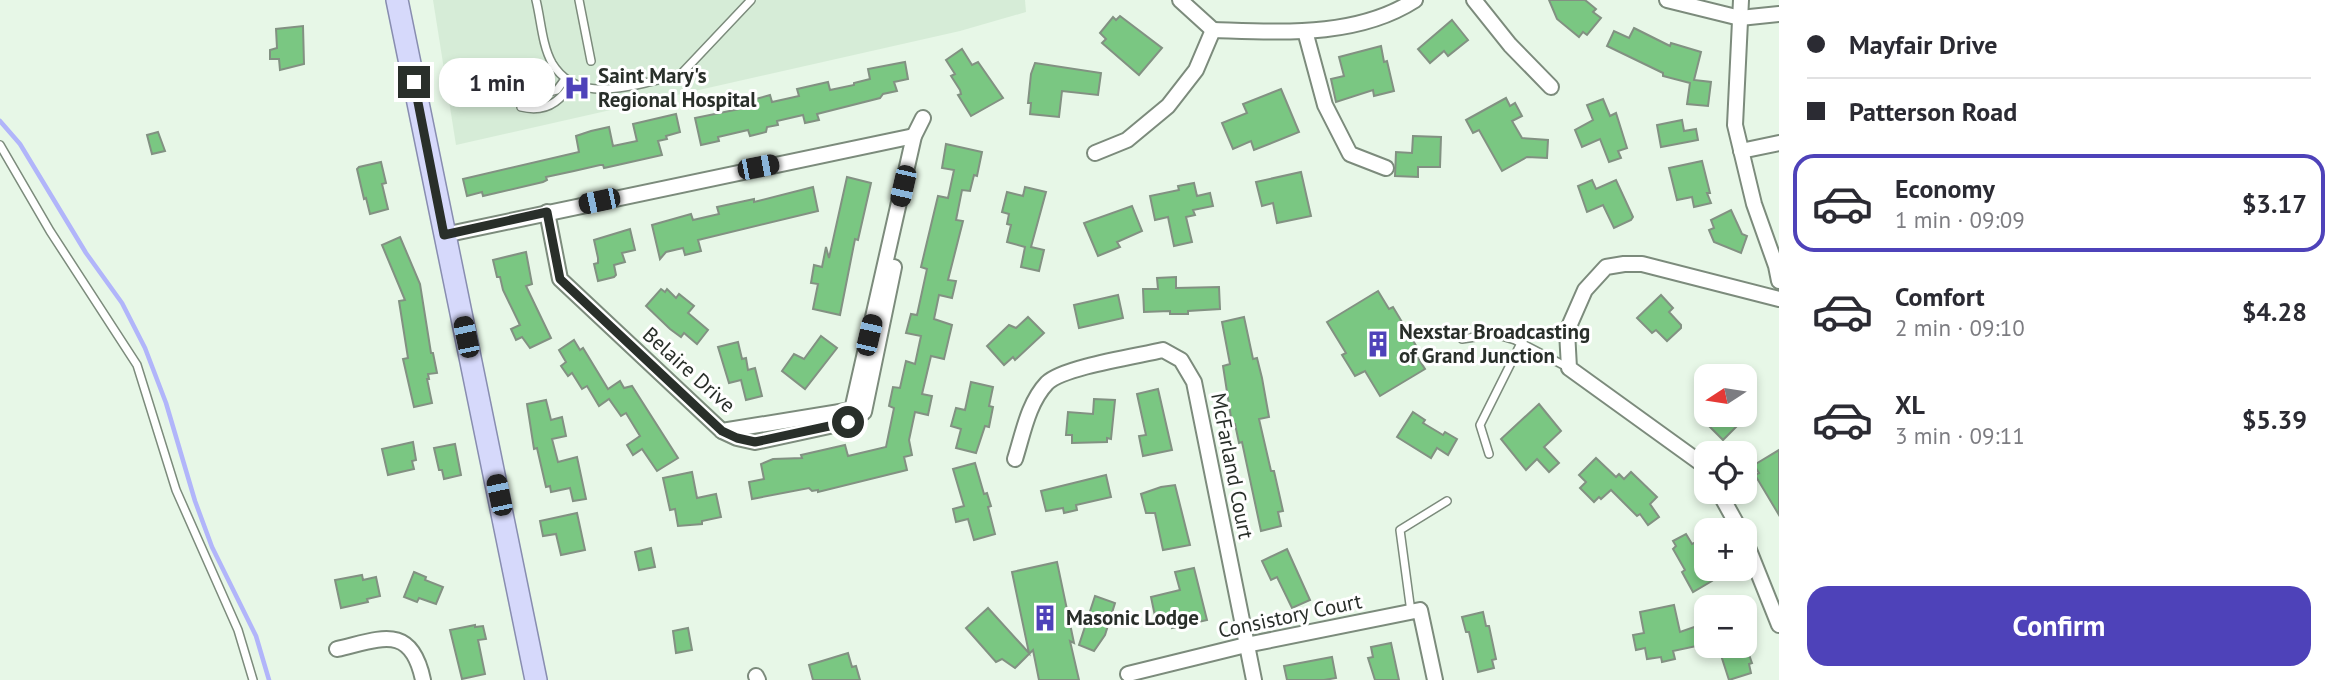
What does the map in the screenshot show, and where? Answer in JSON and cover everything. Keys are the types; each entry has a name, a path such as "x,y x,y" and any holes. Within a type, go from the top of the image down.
{"main road":[{"path":"397,0 536,680"}],"street":[{"path":"1180,0 1213,30 1305,31 1364,21 1406,6 1415,0"},
{"path":"1474,0 1510,45 1551,87"},
{"path":"1667,0 1740,18 1779,14"},
{"path":"1741,0 1735,125 1754,204 1779,281"},
{"path":"1095,153 1127,140 1168,106 1196,70 1213,30"},
{"path":"1305,31 1325,104 1350,154 1386,168"},
{"path":"444,235 914,136 923,118"},
{"name":"Belaire Drive","path":"547,212 560,279 722,431 852,410 914,136"},
{"path":"1741,151 1779,143"},
{"path":"1694,458 1569,368 1567,331 1585,290 1606,267 1642,264 1779,299"},
{"name":"McFarland Court","path":"1015,459 1033,404 1048,382 1077,369 1163,350 1181,360 1194,382 1254,680"},
{"path":"1757,570 1779,625"},
{"path":"1416,611 1435,680"},
{"name":"Consistory Court","path":"1128,674 1246,645 1416,611"},
{"path":"337,649 382,639 399,640 411,646 420,664 423,680"}],"lane":[{"path":"537,0 549,57 569,80 595,90 610,91 682,73 751,0"},
{"path":"579,0 591,61"},
{"path":"569,80 562,99 556,103 531,109 521,103 557,90 569,80"},
{"path":"0,145 50,231 136,365 176,490 238,630 253,680"},
{"path":"1462,339 1495,334 1521,343 1569,368"},
{"path":"1489,454 1480,425 1521,343"},
{"path":"1416,611 1400,530 1447,501"}],"shaded area":[{"name":"Saint Mary's Regional Hospital","path":"433,0 1025,0 1026,12 960,31 456,145"}],"building":[{"path":"1549,0 1585,0 1596,9 1593,12 1601,18 1587,35 1583,32 1579,37 1557,19"},
{"path":"1120,16 1162,48 1139,75 1102,43 1106,39 1100,33 1113,17 1116,20"},
{"path":"1452,20 1468,40 1448,56 1444,51 1430,63 1418,49"},
{"path":"303,26 304,64 280,70 279,59 270,59 270,50 277,48 276,29"},
{"path":"1634,28 1670,46 1671,43 1701,52 1694,80 1711,82 1708,106 1687,104 1690,83 1663,76 1663,73 1607,46 1614,31 1629,38"},
{"path":"1381,46 1394,91 1374,96 1373,90 1336,102 1331,79 1344,76 1339,57"},
{"path":"962,49 972,65 978,62 1003,98 971,116 958,95 961,94 960,90 951,76 955,74 946,60"},
{"path":"905,62 908,79 894,82 897,91 883,94 880,98 817,114 819,120 805,123 803,115 777,121 778,125 767,127 766,132 750,136 748,130 718,137 719,141 701,145 695,118 754,106 752,100 770,95 772,102 799,96 797,89 828,82 830,90 854,85 870,79 868,69"},
{"path":"1035,63 1101,73 1098,95 1062,91 1059,117 1030,114 1031,103 1028,103"},
{"path":"1281,89 1299,132 1254,150 1251,141 1233,149 1222,123 1247,113 1243,104"},
{"path":"1506,98 1510,106 1515,103 1522,116 1512,121 1522,138 1548,140 1547,158 1527,157 1502,171 1479,130 1473,133 1466,120"},
{"path":"1603,99 1610,116 1616,113 1627,148 1618,151 1621,158 1609,162 1600,139 1582,147 1575,130 1593,120 1587,105"},
{"path":"676,114 680,132 658,141 662,155 546,177 547,180 543,182 483,196 482,192 467,196 463,179 579,152 576,136 609,127 613,146 637,141 633,124"},
{"path":"1682,120 1684,131 1696,129 1698,140 1661,147 1657,125"},
{"path":"158,132 165,151 152,154 147,135"},
{"path":"1413,136 1441,137 1440,167 1418,167 1418,177 1395,176 1396,152 1412,153"},
{"path":"946,144 982,152 977,176 974,175 970,191 962,190 956,220 963,221 948,280 956,281 952,298 939,295 934,319 952,325 944,359 931,356 922,394 932,396 928,415 915,412 909,440 912,455 904,457 907,470 818,492 809,488 752,499 749,482 764,479 761,464 773,459 802,458 801,455 845,445 848,456 886,447 894,408 889,406 893,387 900,388 906,361 915,364 921,336 906,333 911,314 917,315 927,269 921,267 938,196 948,198 954,170 942,168"},
{"path":"1702,161 1711,203 1694,207 1692,197 1677,200 1669,168"},
{"path":"381,162 386,183 382,184 388,209 370,214 357,169"},
{"path":"1301,172 1311,216 1277,223 1273,203 1262,206 1256,182"},
{"path":"847,177 871,183 858,240 855,239 840,315 813,309 818,284 811,283 814,265 822,267 826,247 829,258"},
{"path":"1592,180 1596,189 1616,180 1633,217 1631,220 1614,228 1603,205 1587,212 1578,186"},
{"path":"1194,183 1197,196 1210,193 1213,206 1193,210 1195,215 1186,217 1192,242 1174,246 1168,217 1155,220 1150,196 1179,190 1178,186"},
{"path":"813,187 818,211 698,240 701,251 685,255 683,248 666,252 660,259 652,225 691,214 693,220 719,214 717,207 754,199 754,202"},
{"path":"1025,187 1046,192 1031,247 1044,250 1039,271 1021,267 1025,247 1007,242 1011,225 1007,224 1009,214 1002,212 1007,192 1023,196"},
{"path":"1132,206 1142,231 1117,242 1120,247 1098,256 1084,223"},
{"path":"1731,210 1742,234 1747,236 1741,253 1714,242 1709,230 1714,228 1711,220"},
{"path":"630,229 635,250 622,253 625,262 614,265 614,277 598,281 594,264 598,263 598,258 594,240"},
{"path":"400,237 420,284 431,353 437,373 428,374 427,379 432,403 414,407 403,359 408,358 399,301 405,300 382,245"},
{"path":"526,252 532,284 526,286 551,338 530,348 522,337 516,340 511,329 520,325 503,290 500,277 497,277 493,260"},
{"path":"1176,277 1176,288 1219,287 1220,309 1188,311 1188,314 1170,314 1170,311 1144,312 1143,289 1158,289 1157,278"},
{"path":"661,289 665,292 667,289 676,298 679,294 694,306 688,313 708,330 697,344 684,333 681,337 670,329 646,306"},
{"name":"Nexstar Broadcasting of Grand Junction","path":"1378,291 1389,309 1393,307 1418,349 1414,352 1425,369 1380,396 1365,371 1355,376 1342,355 1346,353 1327,322"},
{"path":"1118,295 1123,318 1079,328 1074,305"},
{"path":"1661,295 1673,308 1669,312 1681,325 1667,341 1656,330 1652,333 1637,318"},
{"path":"1028,317 1044,333 1015,360 1013,357 1004,365 987,346 1009,325 1016,328"},
{"path":"1244,317 1253,359 1257,358 1262,378 1269,417 1259,419 1283,511 1278,512 1281,526 1261,531 1242,442 1239,443 1235,424 1232,424 1223,366 1230,364 1222,322"},
{"path":"821,336 837,348 805,389 782,371 794,354 804,359"},
{"path":"574,340 580,350 583,348 608,389 620,381 624,388 632,386 678,458 657,471 642,449 633,455 627,445 640,436 626,413 621,416 609,399 599,406 587,386 582,389 572,373 568,376 561,366 566,362 559,350"},
{"path":"738,342 742,359 746,358 748,370 755,368 762,396 746,400 741,380 729,383 718,347"},
{"path":"971,382 993,387 989,427 985,426 976,453 956,448 961,429 951,426 956,408 965,410"},
{"path":"1158,389 1172,450 1143,456 1139,436 1146,435 1137,394"},
{"path":"1094,399 1115,400 1111,439 1107,438 1107,442 1072,443 1072,435 1066,435 1068,412 1093,414"},
{"path":"546,400 551,420 562,417 566,436 552,439 558,462 577,457 586,499 573,501 570,488 551,492 550,486 546,487 537,448 534,449 527,404"},
{"path":"1539,404 1561,431 1544,447 1559,463 1549,472 1537,459 1526,470 1501,439"},
{"path":"1413,412 1425,420 1423,423 1443,435 1445,432 1457,439 1448,455 1437,448 1431,458 1397,437"},
{"path":"1710,427 1736,427 1723,440"},
{"path":"413,442 416,460 412,461 414,469 388,475 382,449"},
{"path":"455,444 461,475 444,479 434,448"},
{"path":"1779,450 1779,515 1757,478 1757,463"},
{"path":"1596,458 1616,477 1619,474 1624,479 1631,472 1657,497 1650,504 1659,517 1648,525 1640,514 1637,516 1611,490 1594,502 1580,488 1586,482 1579,475"},
{"path":"975,463 984,494 987,493 991,506 988,507 995,534 974,540 968,519 956,522 953,509 964,506 953,469"},
{"path":"692,472 697,498 716,494 721,517 702,521 702,524 678,526 675,509 670,510 663,478"},
{"path":"1106,475 1111,497 1076,505 1077,510 1064,513 1063,508 1046,511 1041,491"},
{"path":"1175,485 1190,545 1163,550 1155,513 1146,513 1141,494"},
{"path":"577,513 585,550 561,555 556,534 543,536 540,521"},
{"path":"1686,534 1692,544 1694,543 1694,581 1712,581 1693,592 1682,572 1685,570 1673,549 1676,546 1673,541"},
{"path":"651,548 655,567 639,570 635,552"},
{"path":"1287,549 1310,600 1292,608 1277,577 1271,580 1262,561"},
{"name":"Masonic Lodge","path":"1057,562 1079,680 1039,680 1033,650 1015,668 1002,659 996,662 966,628 988,608 1029,653 1012,572"},
{"path":"1194,568 1207,620 1172,628 1168,614 1155,616 1151,597 1180,590 1175,572"},
{"path":"414,572 443,587 436,604 419,598 417,602 404,597"},
{"path":"362,575 363,580 376,577 380,596 367,599 368,602 341,608 335,580"},
{"path":"1095,596 1115,603 1105,635 1094,651 1079,645"},
{"path":"1674,605 1680,632 1694,627 1694,647 1673,651 1675,659 1662,662 1661,657 1647,659 1645,648 1636,650 1633,635 1644,633 1640,612"},
{"path":"1483,612 1496,659 1492,660 1494,668 1478,672 1469,632 1466,632 1462,617"},
{"path":"483,626 486,639 478,640 485,674 462,679 450,630"},
{"path":"688,628 692,650 676,653 673,631"},
{"path":"1391,643 1399,680 1375,680 1368,658 1373,657 1371,647"},
{"path":"848,653 860,680 813,680 809,665"},
{"path":"1332,657 1336,678 1287,680 1284,666"},
{"path":"1722,658 1750,658 1751,673 1729,680"}],"waterway":[{"path":"0,121 20,144 86,253 122,303 145,348 166,403 195,501 212,547 256,636 269,680"}],"place":[{"name":"Saint Mary's Regional Hospital","path":"577,88"},
{"name":"Nexstar Broadcasting of Grand Junction","path":"1378,344"},
{"name":"Masonic Lodge","path":"1045,618"}],"route":[{"path":"414,82 444,235 547,212 560,279 722,431 755,442 848,422"}]}
